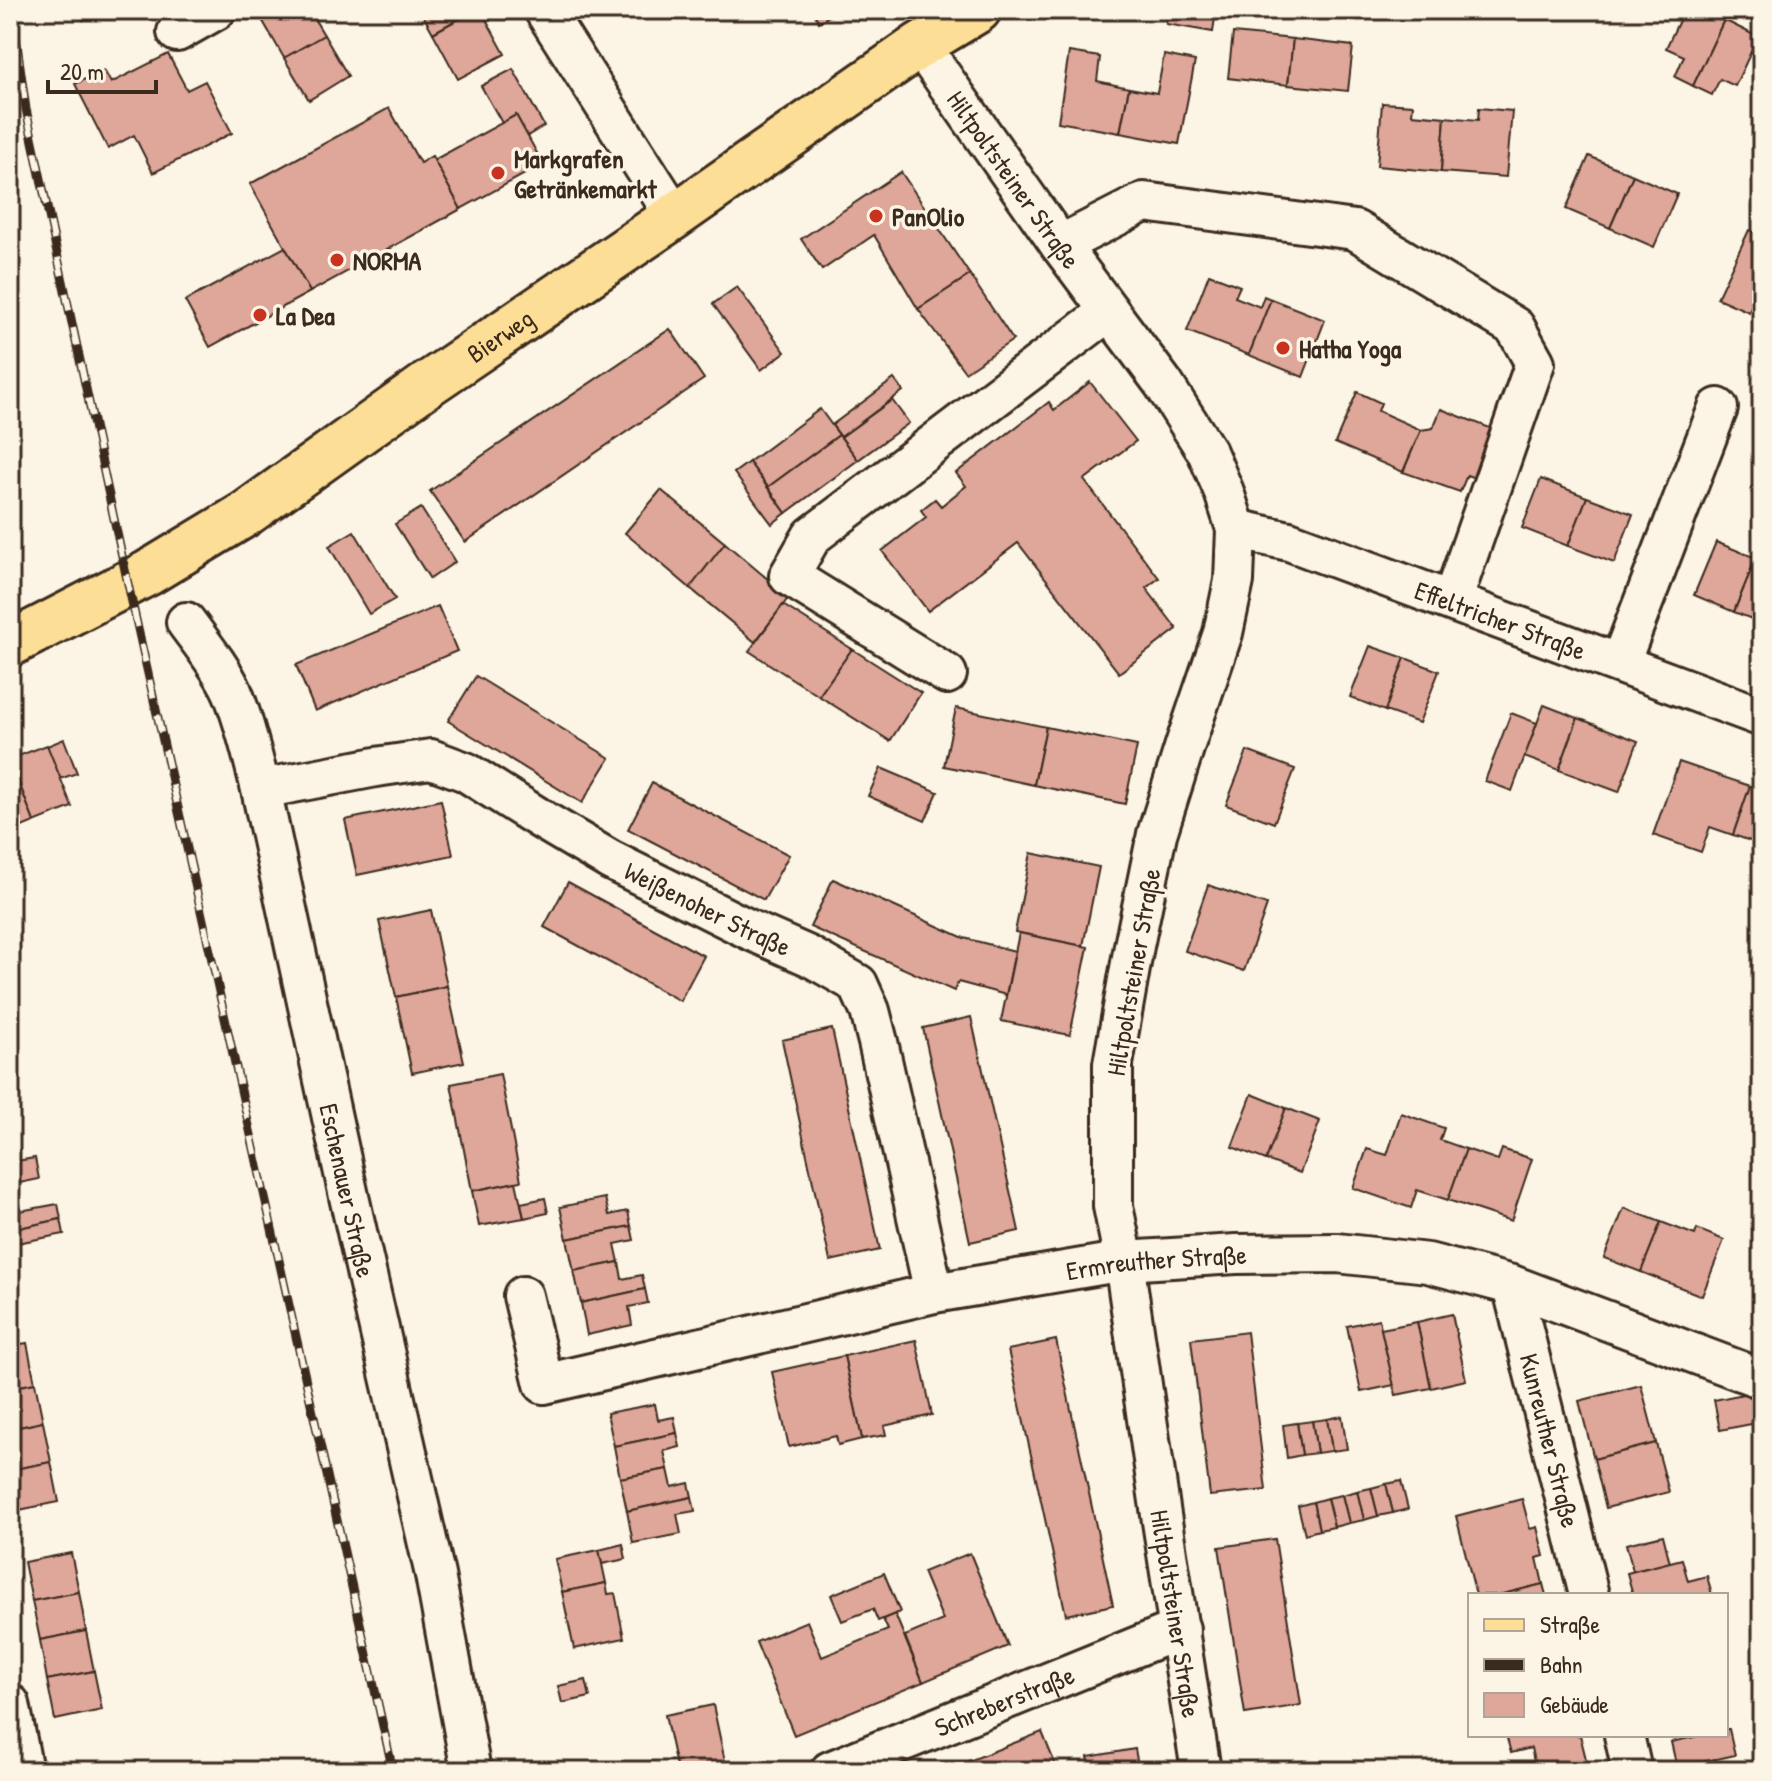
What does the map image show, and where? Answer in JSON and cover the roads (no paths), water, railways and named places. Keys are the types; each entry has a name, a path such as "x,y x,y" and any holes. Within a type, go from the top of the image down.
{"main road":[{"name":"Bierweg","path":"10,644 148,573 244,515 425,386 920,45 978,10"}],"street":[{"path":"177,32 216,10"},
{"path":"544,10 675,216"},
{"name":"Hiltpoltsteiner Straße","path":"920,45 1060,245 1163,383 1207,452 1236,529 1234,581 1223,633 1157,834 1113,1064 1113,1206 1124,1261 1201,1771"},
{"path":"1060,245 1144,202 1355,230 1515,327 1535,363 1452,601"},
{"path":"947,674 789,576 812,536 1109,311"},
{"path":"1620,663 1718,408"},
{"name":"Effeltricher Straße","path":"1236,529 1289,541 1762,717"},
{"name":"Eschenauer Straße","path":"186,622 231,690 261,789 435,1575 471,1771"},
{"name":"Weißenoher Straße","path":"261,789 431,759 466,772 610,860 809,956 858,984 870,1011 878,1042 934,1293"},
{"name":"Ermreuther Straße","path":"523,1296 544,1384 934,1293 1124,1261 1236,1254 1337,1253 1428,1263 1512,1285 1762,1379"},
{"name":"Kunreuther Straße","path":"1512,1285 1589,1593"},
{"name":"Schreberstraße","path":"830,1771 1180,1629"},
{"path":"10,1704 23,1771"},
{"path":"1624,1737 1632,1771"}],"railway":[{"path":"12,10 26,109 128,584 393,1771"}],"place":[{"name":"Markgrafen Getränkemarkt","path":"498,173"},
{"name":"PanOlio","path":"876,216"},
{"name":"NORMA","path":"337,260"},
{"name":"La Dea","path":"260,315"},
{"name":"Hatha Yoga","path":"1283,348"}]}
